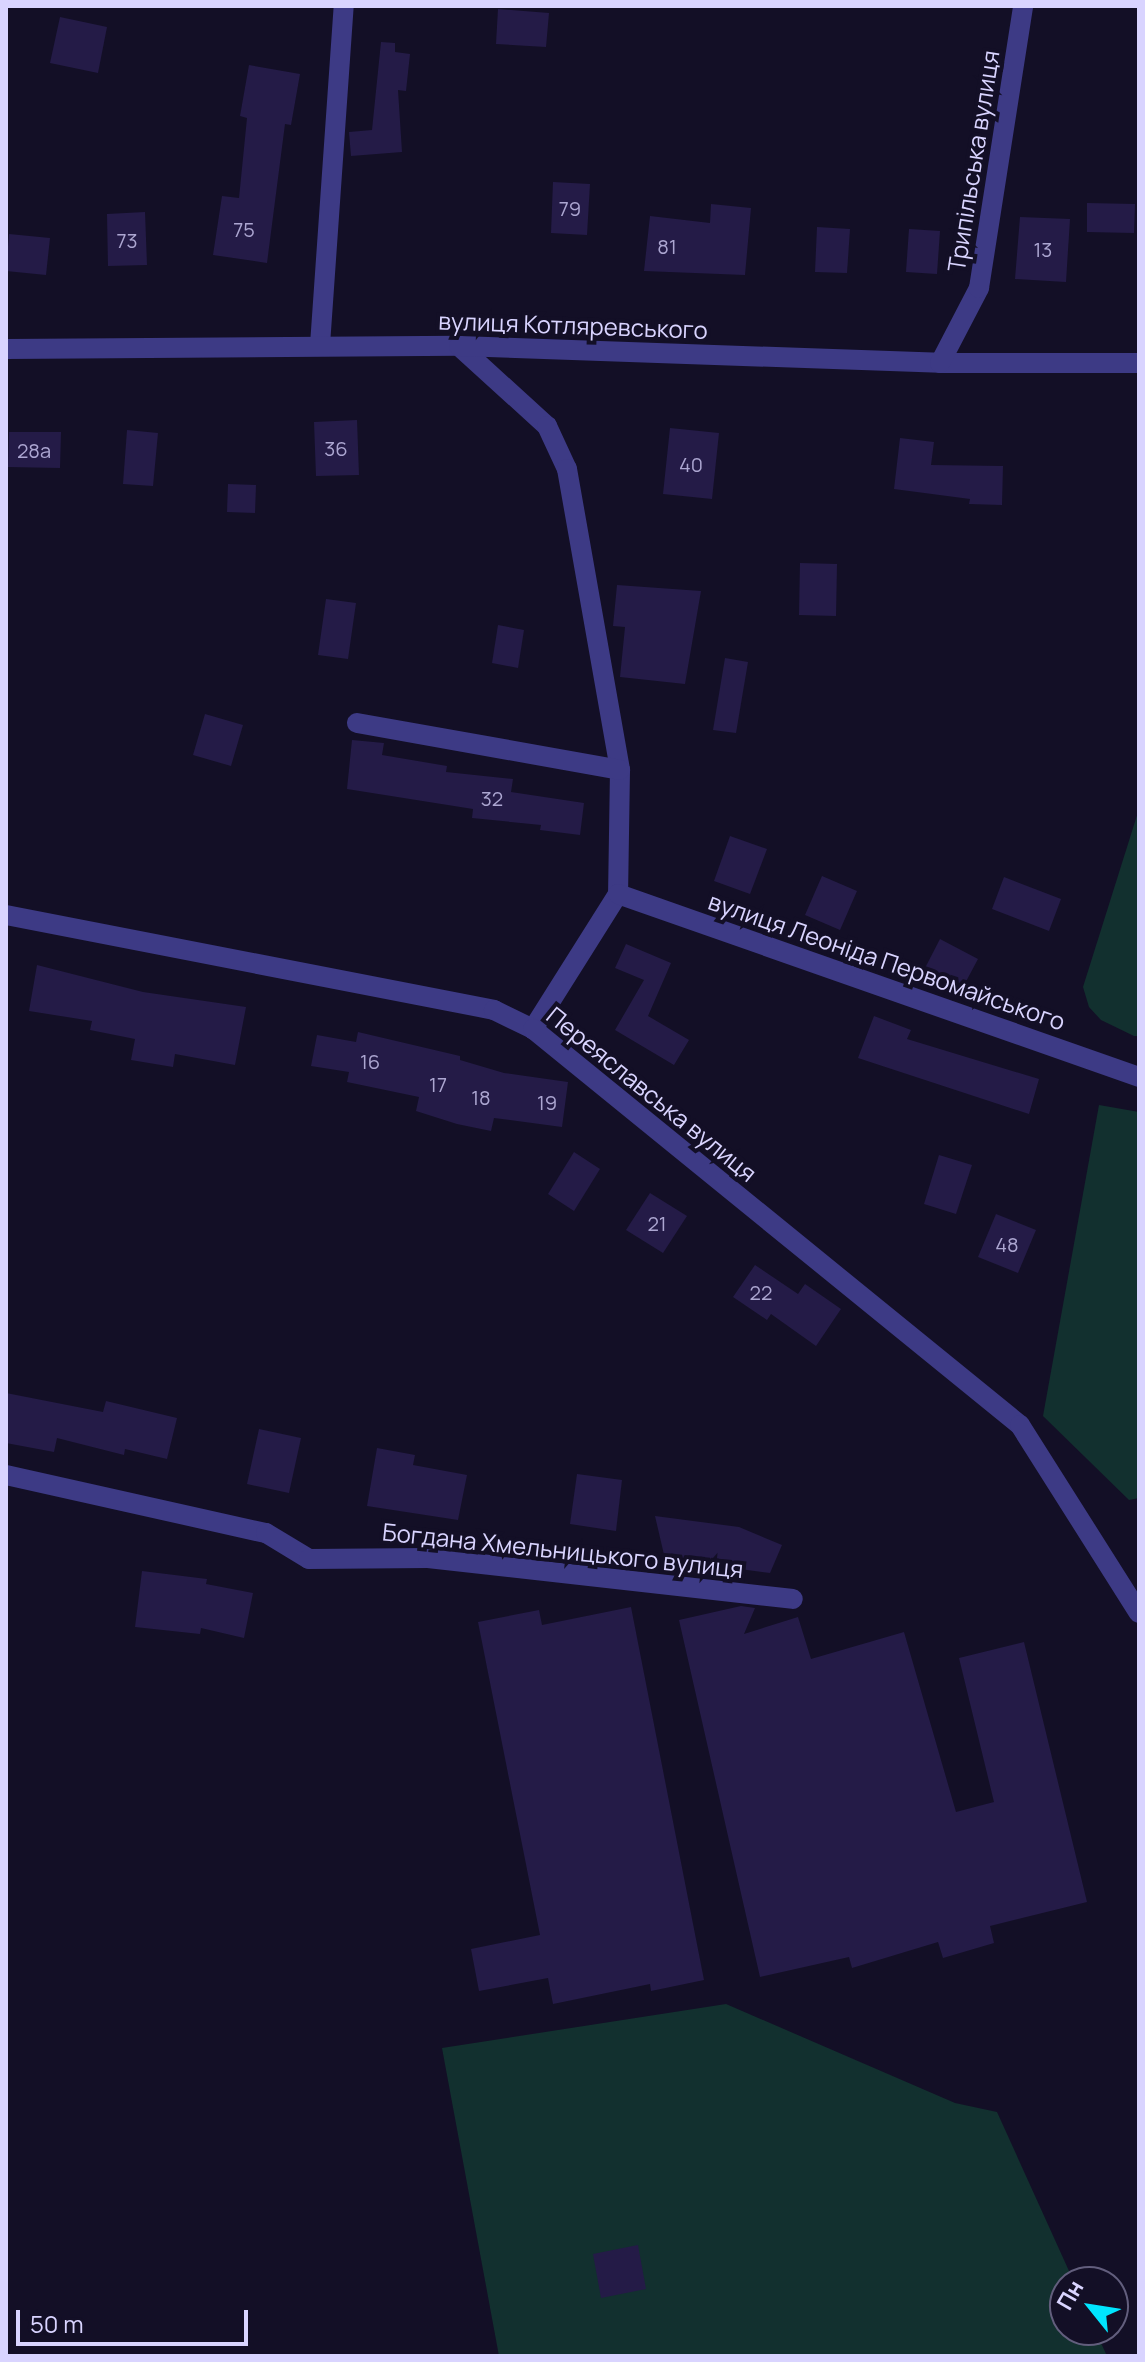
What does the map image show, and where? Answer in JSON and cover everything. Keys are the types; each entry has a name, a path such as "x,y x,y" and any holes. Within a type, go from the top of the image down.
{"street":[{"path":"320,345 344,6"},
{"name":"Трипільська вулиця","path":"940,363 979,288 1023,6"},
{"path":"459,346 547,426 567,469 620,770 618,894 533,1029"},
{"name":"вулиця Котляревського","path":"6,349 459,346 940,363 1139,363"},
{"path":"357,723 620,770"},
{"name":"вулиця Леоніда Первомайського","path":"618,894 1139,1077"},
{"name":"Переяславська вулиця","path":"6,915 494,1010 533,1029 1020,1425 1088,1537 1139,1613"},
{"name":"Богдана Хмельницького вулиця","path":"6,1475 266,1533 309,1559 428,1558 793,1599"}],"green space":[{"path":"1139,809 1139,1036 1134,1036 1101,1020 1089,1007 1083,987"},
{"path":"1099,1105 1139,1112 1139,1498 1129,1500 1043,1416"},
{"path":"726,2004 955,2103 997,2112 1067,2266 1049,2266 1049,2346 1102,2346 1107,2356 499,2356 442,2048"}],"building":[{"path":"498,9 549,13 546,47 496,44"},
{"path":"60,17 107,27 98,73 50,63"},
{"path":"381,42 395,43 395,52 410,54 406,91 398,90 402,152 351,156 349,132 372,130"},
{"path":"249,65 300,74 291,125 285,124 267,263 213,255 222,196 239,198 247,118 240,116"},
{"path":"553,182 590,184 587,235 551,233"},
{"path":"1087,203 1135,204 1134,233 1087,232"},
{"path":"711,204 751,208 745,275 644,271 650,216 710,223"},
{"path":"145,212 147,265 108,266 107,214"},
{"path":"1020,217 1070,219 1066,282 1015,279"},
{"path":"817,227 850,229 847,273 815,272"},
{"path":"909,229 940,231 937,274 906,272"},
{"path":"9,234 50,238 46,275 6,271"},
{"path":"357,420 359,475 316,476 314,422"},
{"path":"670,428 719,433 712,499 663,494"},
{"path":"127,430 158,433 153,486 123,484"},
{"path":"9,432 61,432 60,468 8,467"},
{"path":"900,438 934,442 931,465 1003,466 1002,505 969,504 970,499 894,489"},
{"path":"228,484 256,485 255,513 227,512"},
{"path":"800,563 837,564 836,616 799,615"},
{"path":"617,585 701,591 685,684 620,677 625,627 613,626"},
{"path":"326,599 356,603 348,659 318,655"},
{"path":"498,625 524,630 518,668 492,663"},
{"path":"725,658 748,662 736,733 713,730"},
{"path":"205,714 243,725 231,766 193,755"},
{"path":"352,740 384,743 382,755 447,766 446,772 513,779 511,792 584,803 580,835 540,830 541,825 472,818 473,809 347,789"},
{"path":"730,836 767,849 750,894 714,881"},
{"path":"822,876 857,891 840,930 805,915"},
{"path":"1004,877 1061,899 1049,931 992,909"},
{"path":"940,939 978,959 962,989 924,970"},
{"path":"626,944 671,963 648,1016 689,1040 674,1065 615,1030 644,980 615,968"},
{"path":"37,965 143,992 246,1007 235,1065 175,1054 173,1067 131,1060 135,1039 90,1030 92,1021 29,1011"},
{"path":"874,1016 911,1030 907,1039 1039,1079 1029,1114 858,1058"},
{"path":"358,1032 460,1056 460,1060 504,1073 568,1082 562,1127 494,1118 491,1131 457,1124 416,1111 419,1097 347,1082 349,1072 311,1066 317,1035 356,1042"},
{"path":"574,1152 600,1169 574,1211 548,1194"},
{"path":"939,1155 972,1165 956,1214 924,1204"},
{"path":"650,1193 687,1216 663,1253 626,1230"},
{"path":"996,1214 1036,1230 1018,1273 978,1257"},
{"path":"755,1265 798,1294 805,1284 841,1309 816,1346 771,1314 767,1320 733,1297"},
{"path":"6,1393 103,1412 106,1401 177,1418 167,1459 125,1449 124,1455 57,1438 54,1452 6,1443"},
{"path":"259,1429 301,1438 289,1493 247,1484"},
{"path":"377,1448 415,1455 413,1465 467,1475 458,1520 367,1506"},
{"path":"577,1474 622,1480 616,1531 570,1524"},
{"path":"655,1516 739,1527 782,1545 770,1573 665,1559"},
{"path":"142,1571 207,1579 206,1584 253,1593 244,1638 201,1628 200,1634 135,1627"},
{"path":"741,1606 755,1608 744,1634 798,1617 811,1659 904,1632 956,1812 994,1802 959,1658 1024,1642 1087,1902 990,1926 994,1943 943,1958 938,1942 852,1968 849,1957 760,1977 679,1620"},
{"path":"631,1607 704,1980 651,1991 650,1984 553,2004 548,1978 479,1991 471,1949 540,1935 478,1622 539,1610 542,1625"},
{"path":"638,2245 646,2289 601,2298 593,2254"}]}
